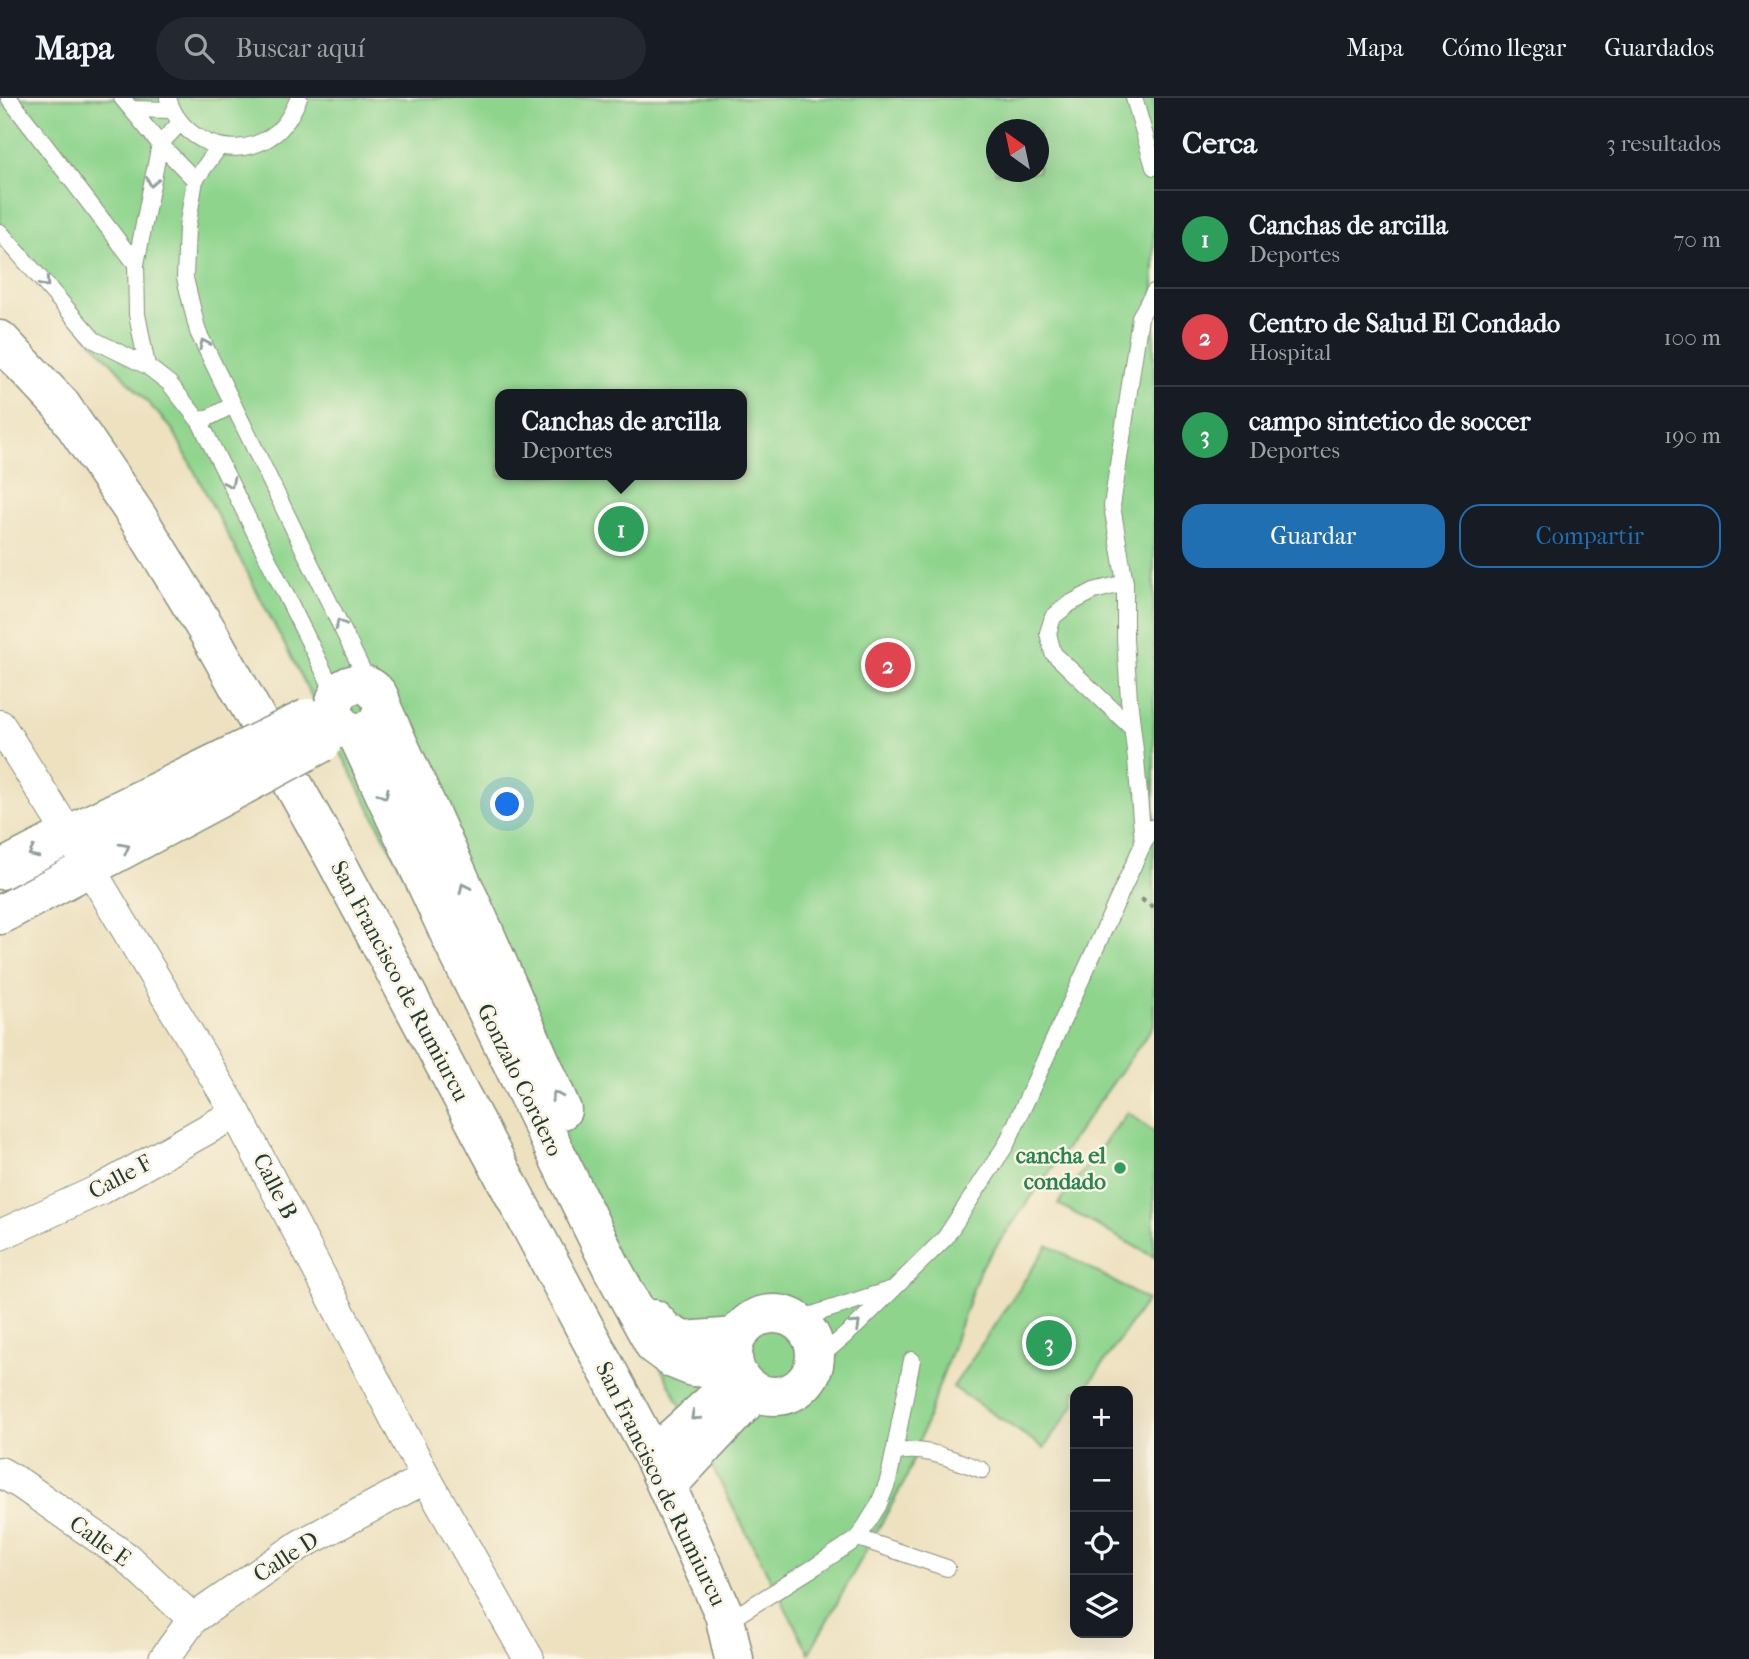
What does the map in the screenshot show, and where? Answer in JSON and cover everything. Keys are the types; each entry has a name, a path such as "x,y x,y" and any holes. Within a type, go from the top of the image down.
{"street":[{"name":"San Francisco de Rumiurcu","path":"0,340 61,405 138,519 208,632 335,859 660,1471 724,1614 734,1659"},
{"path":"0,915 89,867 234,772 344,715"},
{"name":"Gonzalo Cordero","path":"344,715 468,937 612,1268 655,1346 673,1359 693,1367 742,1369"},
{"name":"Calle B","path":"0,725 89,867 236,1113 426,1478 529,1659"},
{"path":"0,870 68,835 234,772"},
{"name":"Calle F","path":"0,1235 101,1189 236,1113"},
{"path":"660,1471 742,1369 748,1324 764,1316 780,1315 796,1320 808,1331 814,1345 815,1361 810,1376 799,1388 786,1395 770,1396 742,1369"},
{"name":"Calle E","path":"0,1472 126,1557 193,1619"},
{"name":"Calle D","path":"164,1659 193,1619 300,1545 426,1478"}],"lane":[{"path":"9,98 136,264"},
{"path":"127,104 173,110 197,138 219,147 245,147 270,138 289,120 299,98"},
{"path":"1134,98 1154,167"},
{"path":"127,104 195,180"},
{"path":"147,366 137,314 136,264 160,144 173,110"},
{"path":"219,147 195,180 187,228 184,278 198,332 233,405 344,715"},
{"path":"0,232 94,340 147,366 169,383 200,422 344,715"},
{"path":"1143,844 1129,699 1125,583 1112,506 1140,317 1154,292"},
{"path":"200,422 233,405"},
{"path":"1125,583 1094,591 1069,604 1053,617 1048,632 1053,653 1132,728"},
{"path":"815,1361 855,1327 945,1238 1006,1145 1143,844 1154,827"},
{"path":"796,1320 894,1288"},
{"path":"726,1622 858,1538 888,1481 912,1360"},
{"path":"894,1453 907,1449 930,1453 982,1469"},
{"path":"858,1538 947,1569"}],"green space":[{"path":"0,98 1154,98 1154,1025 980,1269 906,1479 809,1653 173,430 0,241"},
{"name":"cancha el condado","path":"1128,1112 1154,1132 1154,1257 1058,1204"},
{"path":"1048,1245 1147,1300 1087,1386 1070,1386 1070,1411 1044,1448 953,1387"}],"place":[{"name":"Canchas de arcilla","path":"621,529"},
{"name":"Centro de Salud El Condado","path":"888,665"},
{"name":"cancha el condado","path":"1120,1168"},
{"name":"campo sintetico de soccer","path":"1049,1343"}]}
